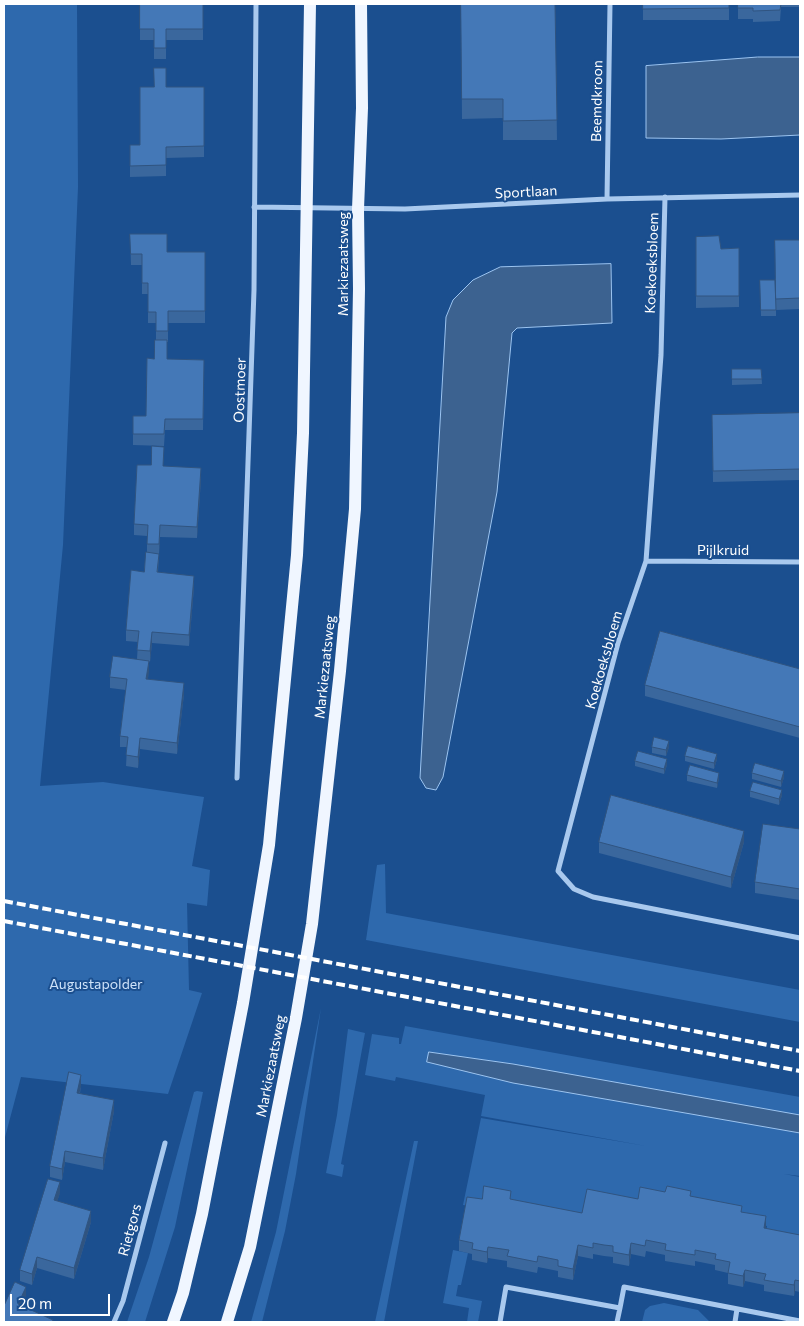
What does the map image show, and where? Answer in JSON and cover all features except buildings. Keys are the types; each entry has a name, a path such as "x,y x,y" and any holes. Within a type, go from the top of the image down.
{"main road":[{"path":"173,1322 183,1293 207,1187 243,1003 269,845 296,555 303,433 310,4"},
{"name":"Markiezaatsweg","path":"227,1322 252,1237 296,1018 312,924 340,671 355,510 359,289 358,209 362,108 361,4"}],"street":[{"name":"Oostmoer","path":"237,778 254,290 256,4"},
{"name":"Beemdkroon","path":"607,199 610,4"},
{"name":"Sportlaan","path":"254,207 405,209 665,197 800,196"},
{"name":"Koekoeksbloem","path":"665,197 660,365 646,561 618,643 558,871 574,889 593,897 800,938"},
{"name":"Pijlkruid","path":"646,561 800,562"},
{"name":"Rietgors","path":"114,1322 122,1301 165,1143"},
{"path":"500,1322 506,1287 620,1308"},
{"path":"617,1322 624,1287 800,1321"},
{"path":"735,1322 737,1309"}],"green space":[{"name":"Augustapolder","path":"4,4 77,4 78,187 63,545 40,786 103,782 204,797 192,866 210,870 207,906 187,903 189,990 202,993 168,1094 21,1077 4,1141"},
{"path":"385,864 386,913 800,990 800,1022 366,940 377,865"},
{"path":"321,1008 296,1174 285,1231 262,1322 251,1322 276,1232"},
{"path":"405,1026 800,1097 800,1176 784,1174 800,1177 800,1245 765,1238 767,1226 637,1208 582,1222 463,1205 481,1118 646,1146 481,1116 485,1095 396,1077 395,1081 365,1075 372,1034 399,1038 399,1044 401,1044"},
{"path":"348,1029 365,1033 341,1164 344,1165 342,1177 326,1173 337,1115"},
{"path":"194,1092 203,1092 175,1227 145,1322 127,1322 149,1257"},
{"path":"414,1141 418,1141 384,1322 375,1322"},
{"path":"453,1250 468,1253 461,1285 458,1285 456,1296 482,1301 478,1322 467,1322 469,1308 443,1303"},
{"path":"664,1303 698,1310 710,1322 642,1322 645,1310 650,1306"}],"shaded area":[{"path":"758,57 800,57 800,135 721,139 646,138 646,66"},
{"path":"611,264 612,323 517,328 512,333 497,492 443,777 436,790 426,788 420,778 446,317 453,300 473,280 500,267"},
{"path":"429,1052 513,1064 800,1115 800,1133 513,1083 427,1062"}],"railway":[{"path":"4,901 800,1051"},
{"path":"4,921 800,1071"}]}
